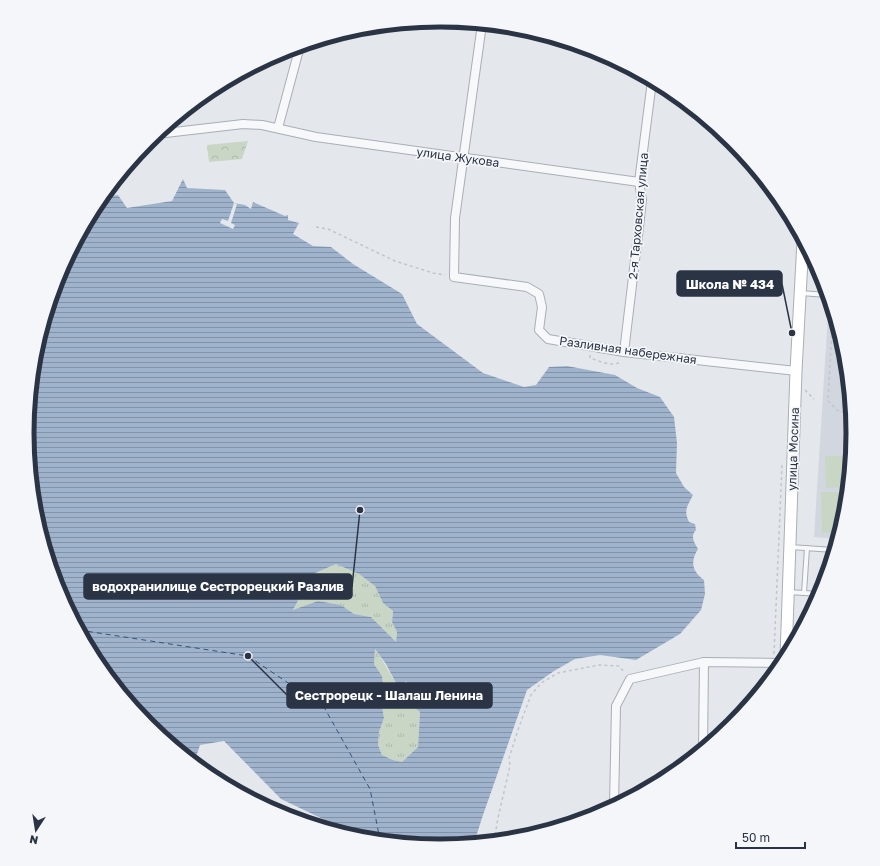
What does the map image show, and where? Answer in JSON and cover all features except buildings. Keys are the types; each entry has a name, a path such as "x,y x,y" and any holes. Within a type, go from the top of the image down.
{"street":[{"path":"454,278 454,218 481,29"},
{"path":"278,128 298,53"},
{"name":"2-я Тарховская улица","path":"624,352 642,200 639,182 651,86"},
{"name":"улица Жукова","path":"167,133 243,124 262,125 316,137 639,182"},
{"name":"улица Мосина","path":"786,645 796,371 800,293 806,257"},
{"name":"Разливная набережная","path":"454,278 527,287 539,294 542,307 539,330 548,339 624,352 796,371"},
{"path":"614,800 616,706 630,679 704,662 773,663"},
{"path":"703,742 704,662"}],"lane":[{"path":"800,293 821,294"},
{"path":"790,547 828,550"},
{"path":"804,593 807,548"},
{"path":"788,592 813,594"}],"path":[{"path":"316,227 328,229 395,261 454,278"},
{"path":"832,328 828,401 837,410 845,413"},
{"path":"589,346 590,358 612,364 622,360 622,355 624,352"},
{"path":"773,663 782,463"},
{"path":"495,836 510,766 509,758 531,695 541,683 558,673 599,665 619,666 630,679"}],"shaded area":[{"path":"828,315 843,380 846,433 845,460 843,486 832,539 814,537"}],"green space":[{"path":"248,141 242,159 209,162 207,145"},
{"path":"825,456 844,456 843,487 826,488"},
{"path":"821,492 842,492 833,532 822,533"},
{"path":"336,564 359,574 375,586 383,603 393,611 392,622 397,632 396,643 371,617 354,614 341,605 318,601 293,611 313,574"},
{"path":"375,649 399,689 405,680 410,691 411,704 420,712 418,747 402,762 382,755 378,745 379,732 384,718 382,706 384,692 382,676 374,664"}],"water":[{"path":"183,179 187,188 225,190 234,203 245,205 251,209 253,202 285,216 288,215 288,220 299,223 293,234 313,246 331,247 353,264 402,294 417,324 483,373 524,387 536,385 549,367 567,366 615,375 637,388 660,397 674,417 677,443 676,473 684,487 693,495 688,505 686,514 689,522 695,524 696,530 693,535 698,549 693,562 695,570 704,580 705,594 701,610 680,634 636,660 600,655 575,659 554,671 527,690 476,837 440,839 387,836 335,825 325,822 325,820 281,799 224,741 200,745 196,757 172,738 135,701 102,659 88,636 76,613 56,564 42,512 37,486 35,460 34,433 37,380 48,328 56,302 76,253 88,230 110,196 118,195 127,208 172,201","holes":["336,564 359,574 375,586 383,603 393,611 392,622 397,632 396,642 371,617 354,614 341,605 318,601 293,610 313,574","375,649 386,664 399,689 406,681 410,691 410,704 420,712 418,747 402,762 382,755 378,745 379,732 384,718 382,706 384,693 382,676 374,664"]}],"pier":[{"path":"234,203 237,204 231,223 235,225 233,229 220,223 222,219 228,221"}],"ferry route":[{"path":"85,631 248,656 324,707 370,789 379,834"}],"place":[{"name":"Школа № 434","path":"792,333"},
{"name":"водохранилище Сестрорецкий Разлив","path":"360,510"},
{"name":"Сестрорецк - Шалаш Ленина","path":"248,656"}]}
